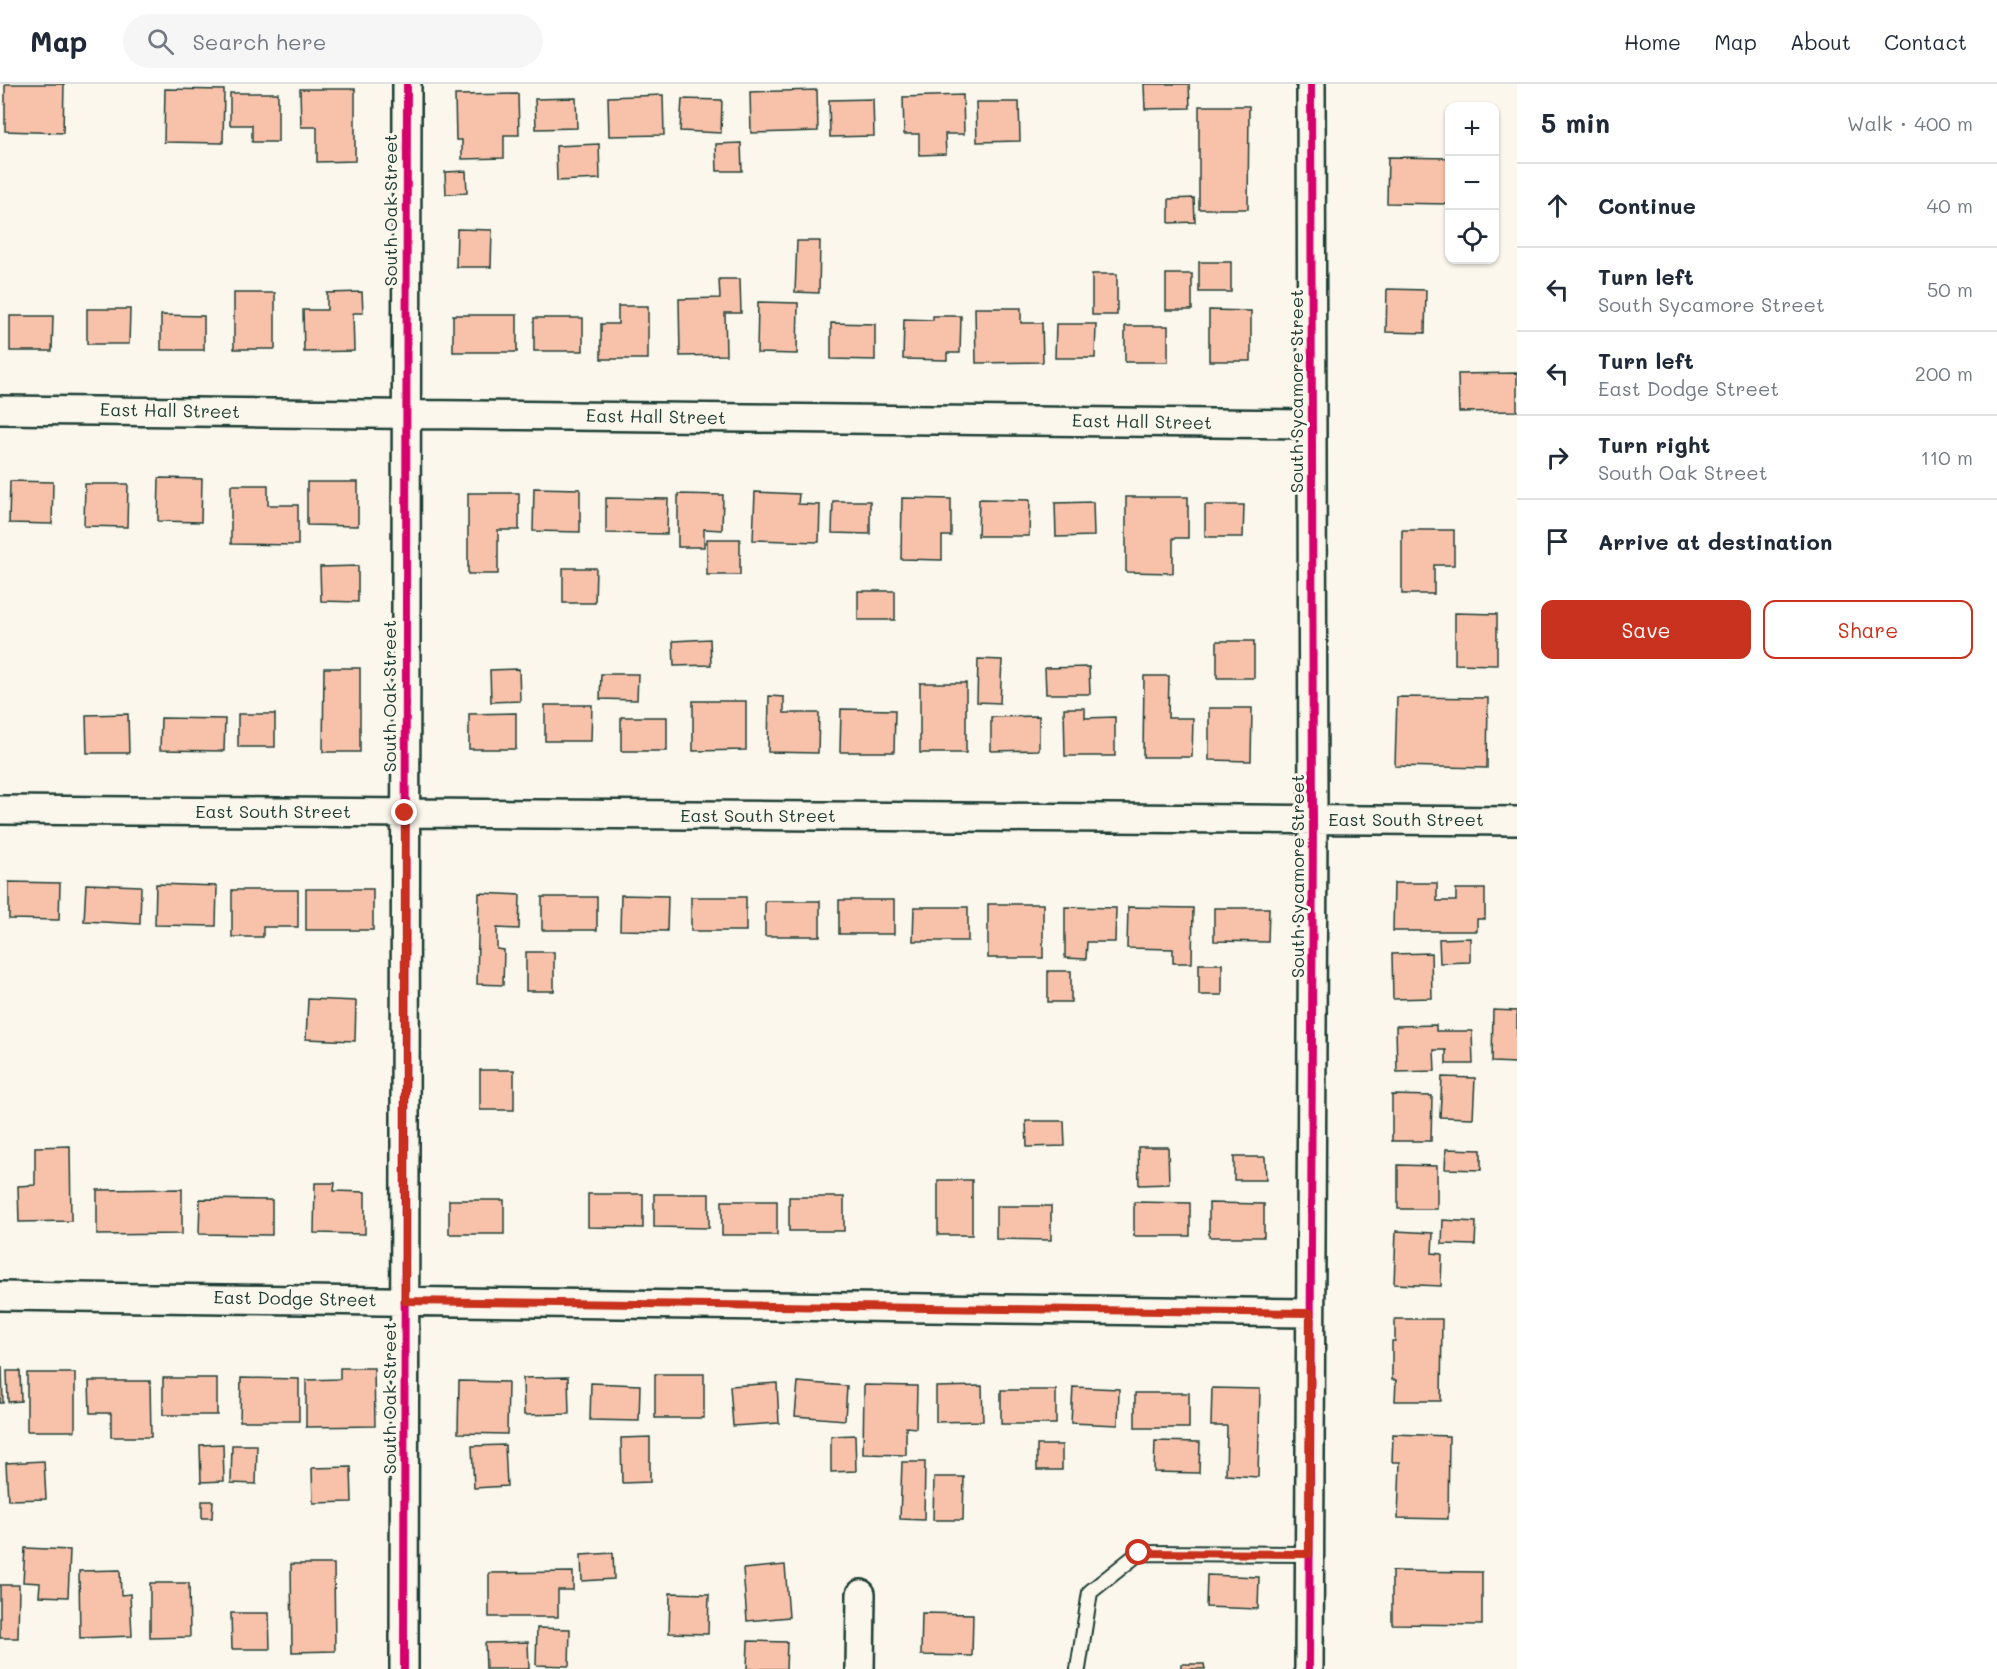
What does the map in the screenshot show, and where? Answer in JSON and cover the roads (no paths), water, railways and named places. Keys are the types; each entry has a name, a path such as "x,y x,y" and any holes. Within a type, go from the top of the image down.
{"street":[{"name":"South Oak Street","path":"404,1669 407,84"},
{"name":"South Sycamore Street","path":"1309,1669 1313,820 1311,84"},
{"name":"East Hall Street","path":"0,410 1312,424"},
{"name":"East South Street","path":"0,810 1517,821"},
{"name":"East Dodge Street","path":"0,1296 1310,1313"},
{"path":"860,1669 861,1594"}],"lane":[{"path":"1078,1669 1090,1592 1139,1553 1309,1554"}]}
